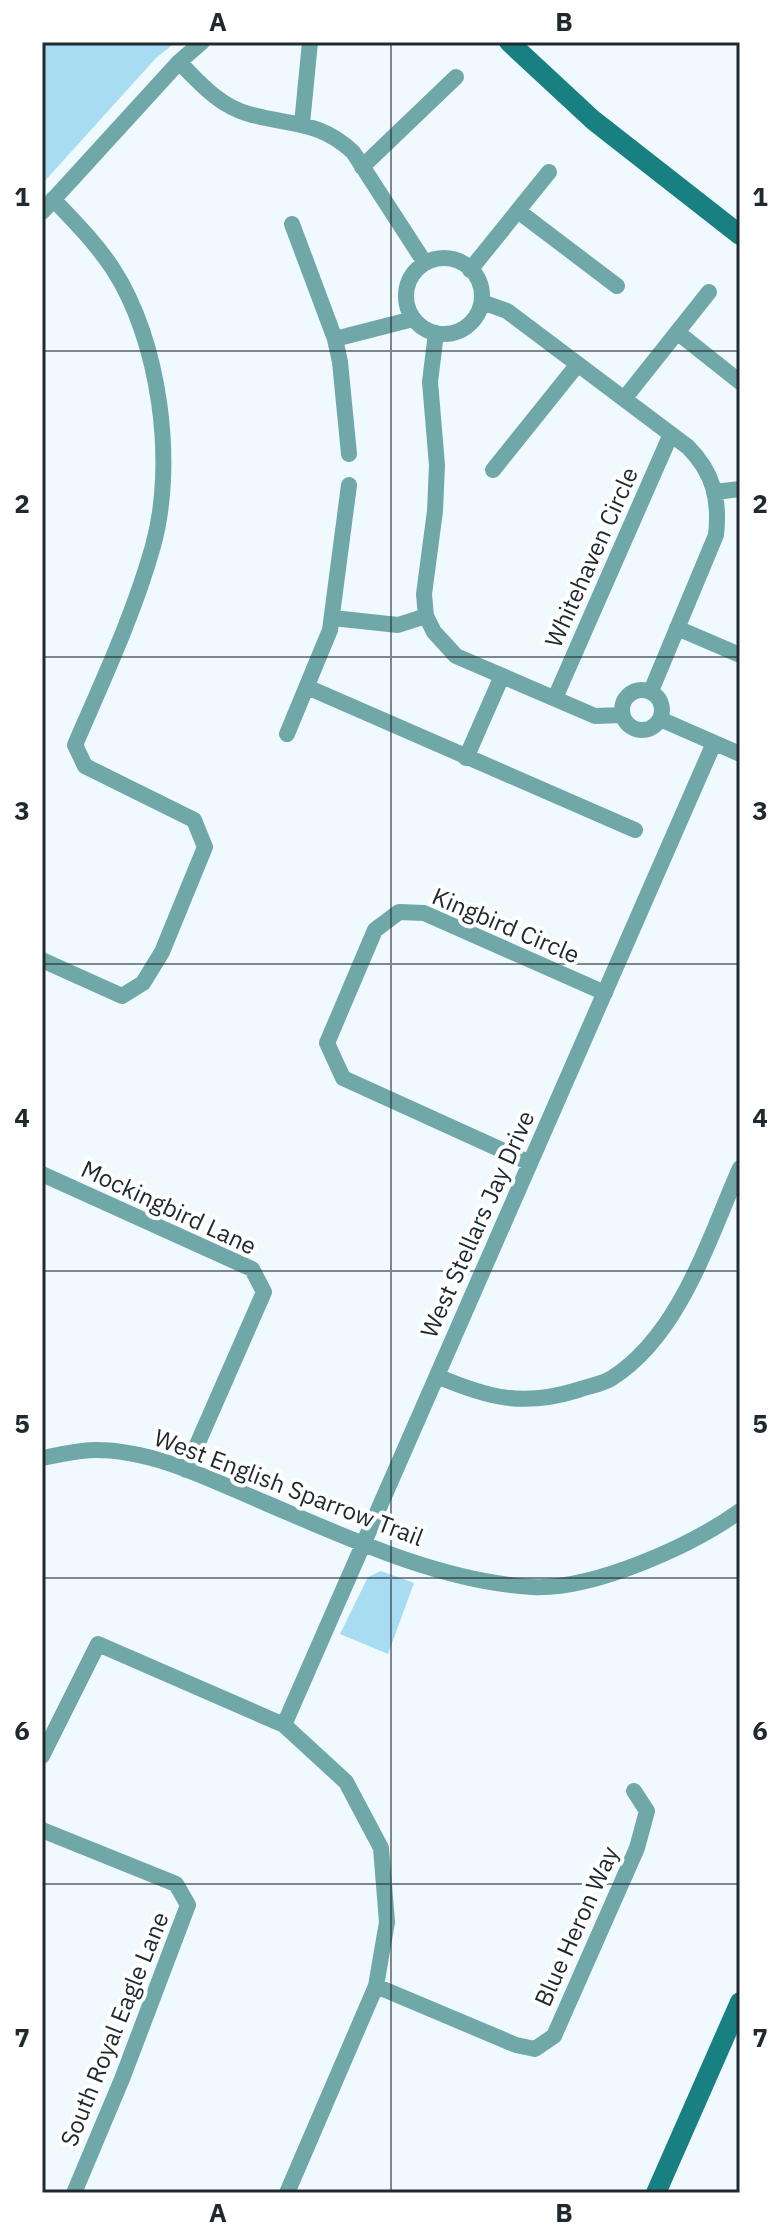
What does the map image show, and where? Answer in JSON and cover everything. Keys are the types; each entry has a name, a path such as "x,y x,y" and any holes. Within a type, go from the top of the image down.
{"main road":[{"path":"509,42 593,120 740,235"},
{"path":"656,2193 740,2002"}],"street":[{"path":"42,960 122,996 143,983 162,952 205,847 194,820 85,766 75,745 112,659 154,544 165,459 158,396 140,324 114,270 82,230 48,206 179,62 202,42"},
{"path":"302,124 310,42"},
{"path":"179,62 217,100 248,114 302,124 339,139 353,152 425,263"},
{"path":"362,167 456,77"},
{"path":"470,270 549,172"},
{"path":"518,211 617,286"},
{"path":"292,224 335,339 349,454"},
{"path":"441,258 460,261 470,270 475,273 482,302 476,316 466,327 447,334 436,333 413,319 406,302 408,282 415,270 441,258"},
{"path":"624,399 709,292"},
{"path":"482,302 507,311 671,434 702,462 710,475 718,514 716,535 651,691"},
{"path":"335,339 413,319"},
{"path":"677,332 740,382"},
{"path":"436,333 430,382 437,465 435,511 424,594 426,616 434,632 456,656 595,716 622,715"},
{"path":"493,470 578,364"},
{"name":"Whitehaven Circle","path":"555,698 671,434"},
{"path":"287,734 333,618 349,485"},
{"path":"715,492 740,489"},
{"path":"333,618 398,625 426,616"},
{"path":"677,628 740,655"},
{"path":"466,758 502,676"},
{"path":"307,687 635,830"},
{"path":"634,690 651,691 661,700 663,711 660,719 654,727 642,730 633,728 622,715 622,704 634,690"},
{"path":"660,719 740,754"},
{"name":"West Stellars Jay Drive","path":"284,1725 714,743"},
{"name":"Kingbird Circle","path":"530,1163 343,1078 327,1043 375,930 399,912 424,913 605,993"},
{"path":"437,1376 502,1399 556,1397 611,1380 646,1350 678,1306 740,1168"},
{"name":"Mockingbird Lane","path":"42,1174 252,1269 264,1292 186,1470"},
{"name":"West English Sparrow Trail","path":"42,1458 96,1450 134,1455 186,1470 363,1545 468,1577 534,1587 586,1581 651,1559 723,1524 740,1511"},
{"path":"42,1756 98,1644 284,1725 346,1782 381,1848 387,1922 376,1986 287,2193"},
{"name":"Blue Heron Way","path":"376,1986 516,2045 535,2049 554,2036 637,1848 647,1811 634,1791"},
{"name":"South Royal Eagle Lane","path":"42,1830 176,1884 188,1905 122,2079 74,2193"}],"shaded area":[{"path":"42,42 176,42 156,58 42,184"},
{"path":"381,1571 414,1583 388,1654 340,1634 368,1577"}]}
